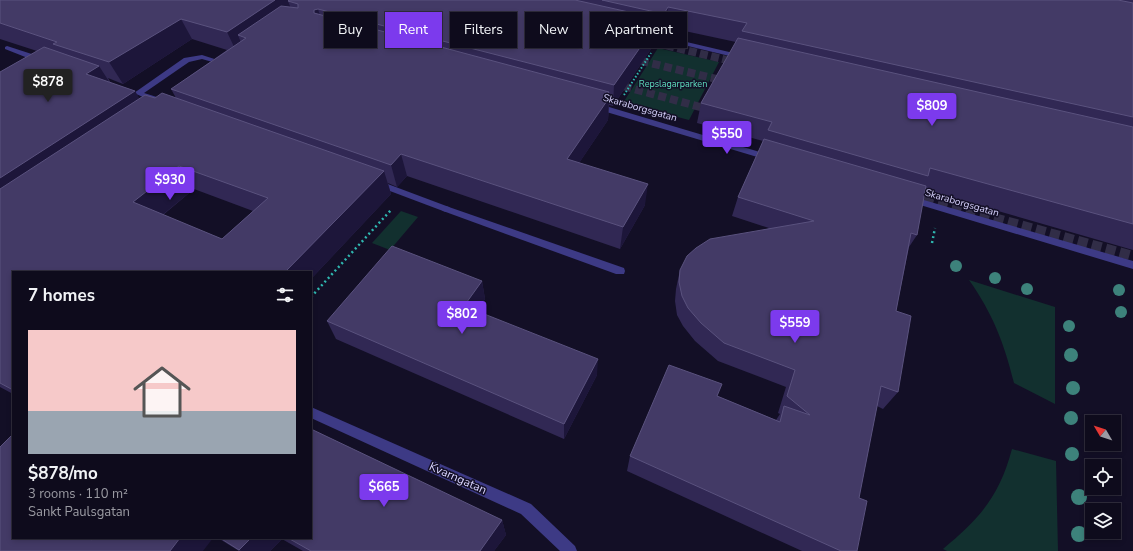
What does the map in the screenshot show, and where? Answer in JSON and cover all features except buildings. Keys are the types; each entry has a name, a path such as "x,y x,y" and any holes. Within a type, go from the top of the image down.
{"street":[{"path":"687,44 752,59"},
{"path":"7,48 50,63"},
{"path":"164,102 134,91 187,60 202,57 228,65"},
{"name":"Skaraborgsgatan","path":"584,103 778,160"},
{"path":"368,180 620,271"},
{"name":"Skaraborgsgatan","path":"898,196 1133,265"},
{"name":"Kvarngatan","path":"312,412 526,509 570,551"}],"path":[{"path":"614,111 654,48"},
{"path":"312,296 405,193"}],"green space":[{"name":"Repslagarparken","path":"658,48 719,62 689,120 623,103"},
{"path":"401,211 418,217 390,250 372,243"},
{"path":"969,280 1055,307 1055,404 1014,383 997,329 985,305"},
{"path":"1012,449 1056,461 1058,551 947,551 943,549 968,527 994,494 1007,466"}],"tunnel":[{"path":"677,48 739,63"},
{"path":"629,58 729,82"},
{"path":"612,83 715,111"},
{"path":"910,195 1133,256"}]}
